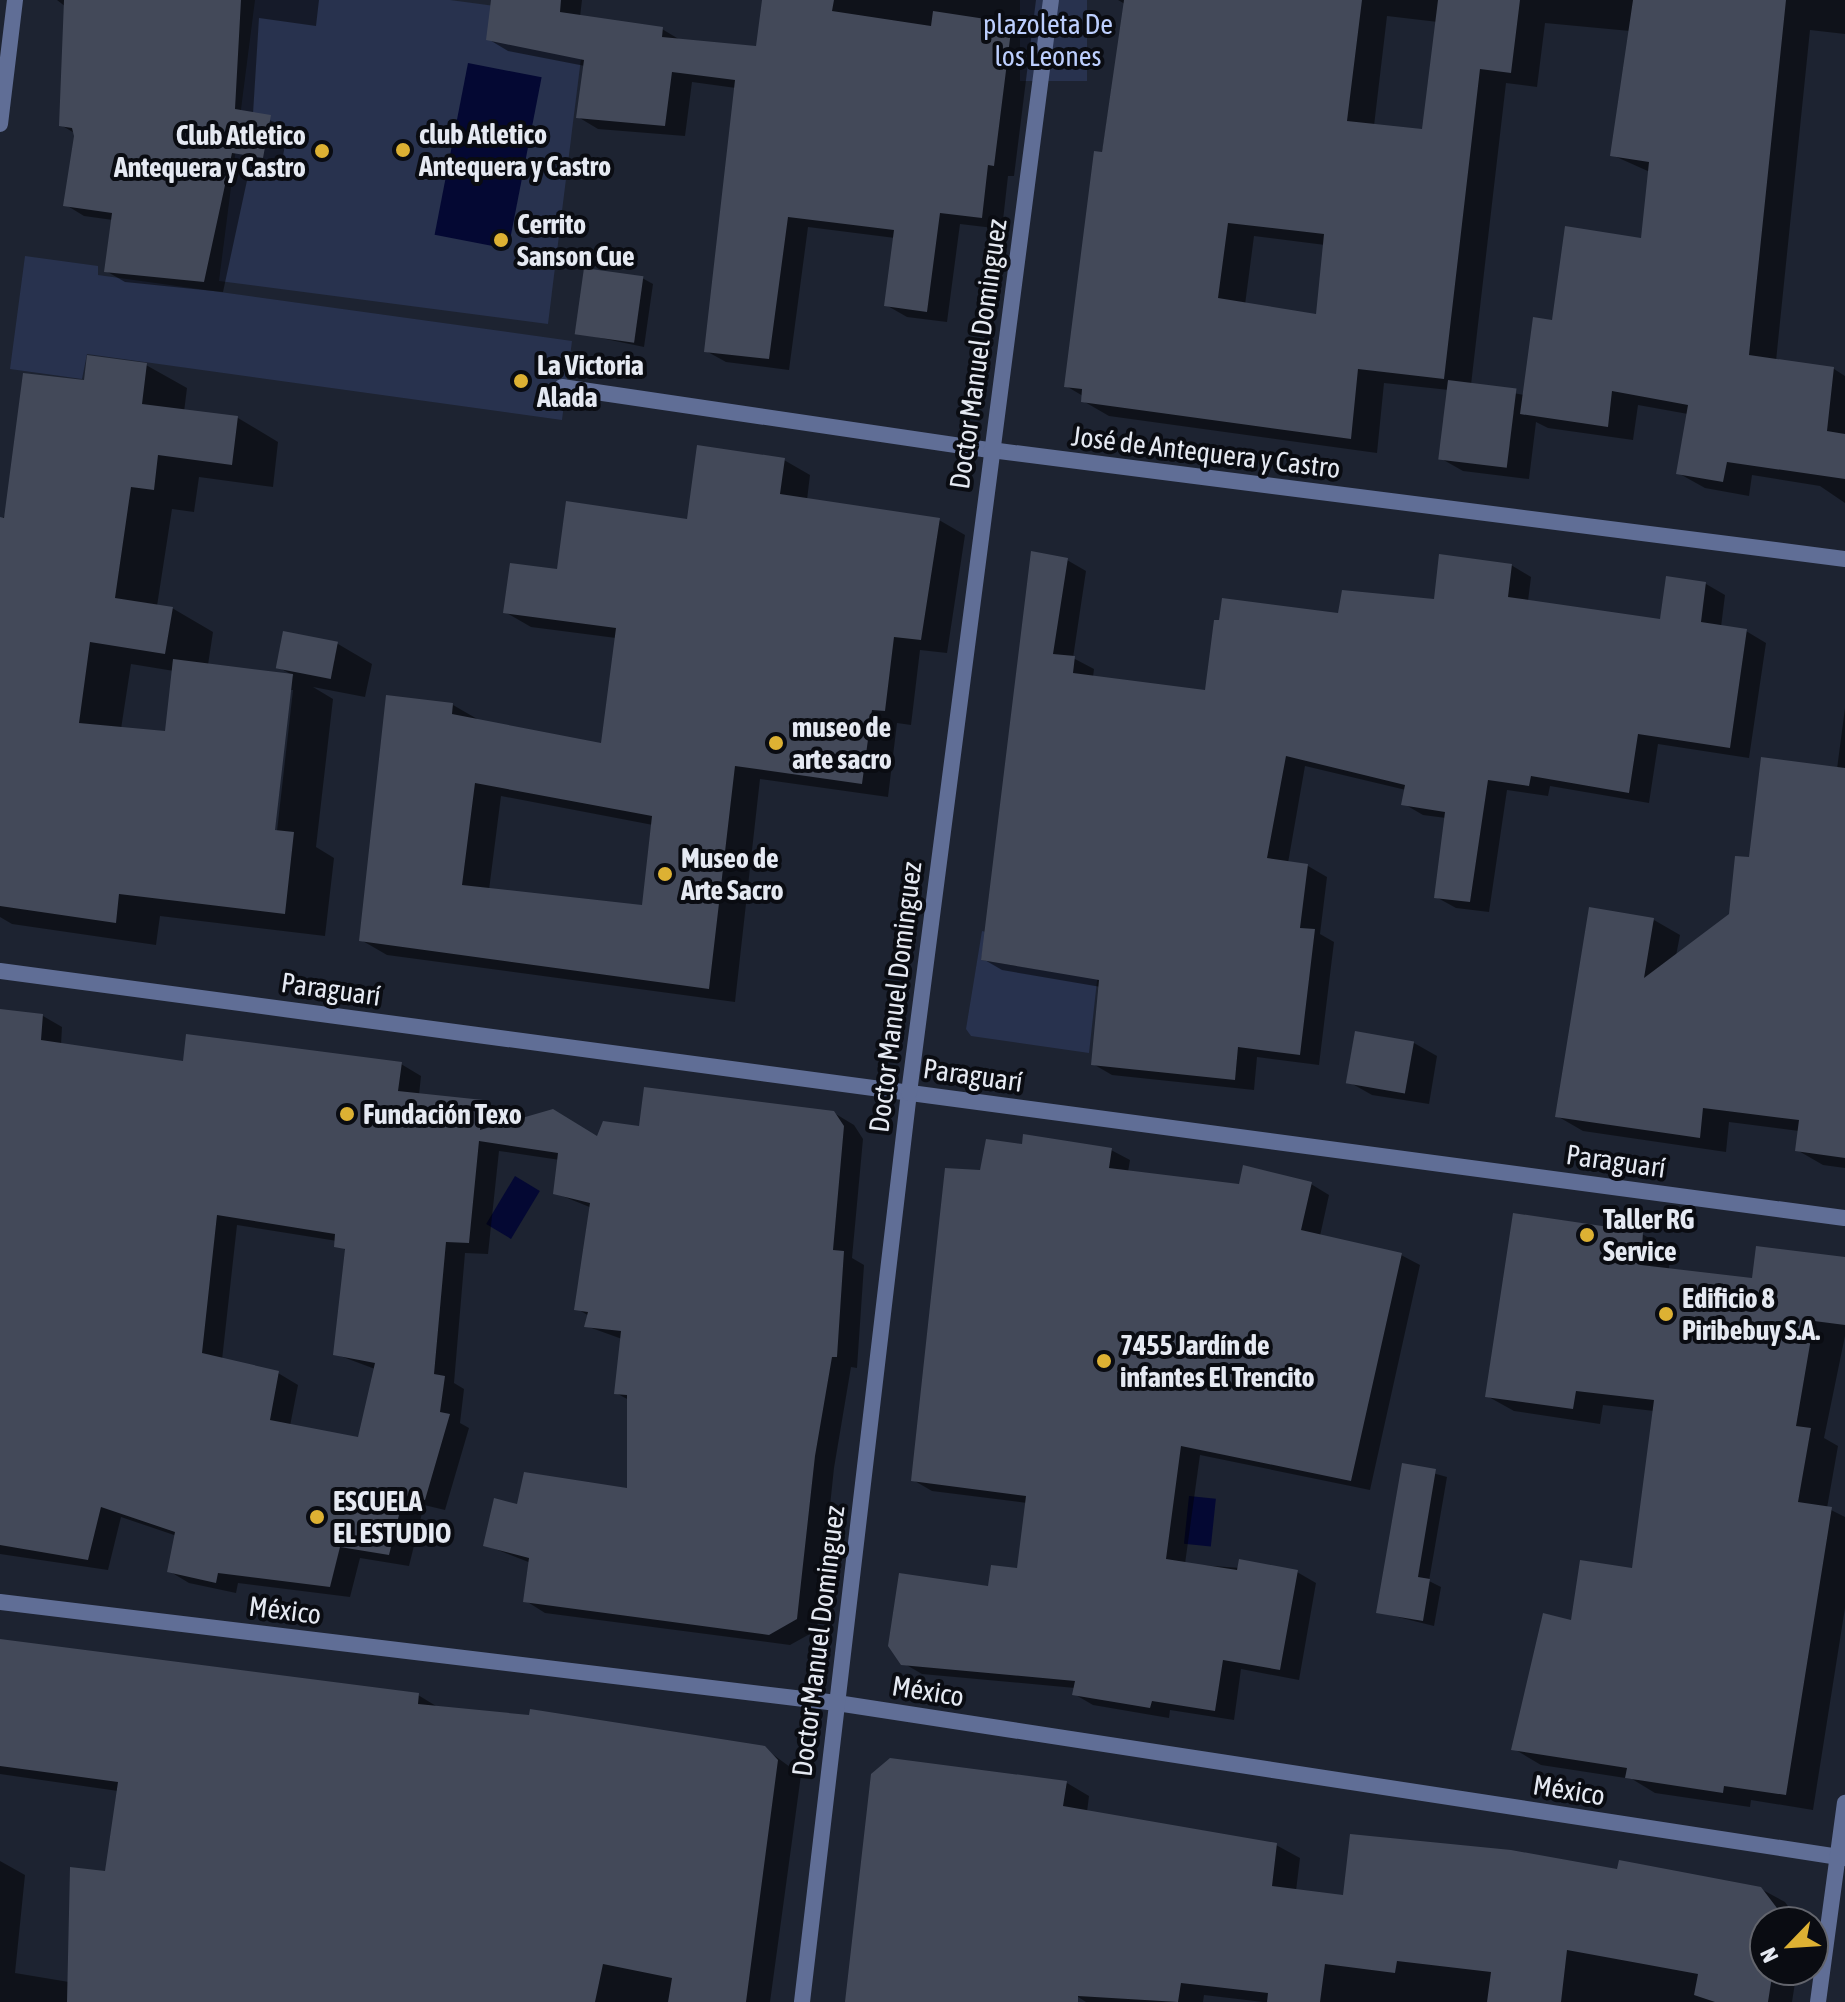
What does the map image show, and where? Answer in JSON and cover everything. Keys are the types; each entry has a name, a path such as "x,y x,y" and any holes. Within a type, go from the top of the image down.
{"street":[{"path":"0,124 15,0"},
{"name":"Doctor Manuel Dominguez","path":"802,2002 909,1093 1051,0"},
{"name":"José de Antequera y Castro","path":"562,387 991,450 1845,559"},
{"name":"Paraguarí","path":"0,971 1845,1218"},
{"name":"México","path":"0,1602 837,1703 1841,1858"},
{"path":"1818,2002 1841,1858 1845,1803"}],"green space":[{"name":"club Atletico Antequera y Castro","path":"255,0 450,0 586,18 548,324 219,281"},
{"name":"plazoleta De los Leones","path":"1020,0 1087,0 1087,81 1020,81"},
{"path":"25,256 98,266 98,275 572,341 562,420 87,354 82,379 10,369"},
{"path":"1103,927 1089,1053 971,1036 966,1029 982,931 986,932 981,960 1047,971"}],"shaded area":[{"path":"468,63 542,77 508,249 435,235"},
{"path":"515,1176 540,1191 511,1239 486,1224"},
{"path":"1189,1496 1216,1499 1211,1547 1184,1544"}],"building":[{"path":"64,0 241,0 235,109 271,115 263,158 232,153 204,282 104,272 112,213 63,206 74,136 72,128 59,126"},
{"path":"491,0 561,0 560,12 663,27 662,37 756,46 762,0 834,0 832,11 931,26 933,11 1012,23 994,166 988,165 982,218 940,213 927,312 884,306 894,230 788,217 769,359 704,352 735,80 672,72 665,126 576,118 584,60 486,40"},
{"path":"1124,0 1362,0 1347,121 1422,129 1438,0 1520,0 1511,73 1480,69 1444,379 1358,369 1351,439 1081,402 1082,389 1064,387 1094,151 1102,152","holes":["1228,223 1324,234 1316,314 1218,298"]},
{"path":"1633,0 1786,0 1749,355 1834,367 1827,431 1845,434 1845,479 1727,462 1723,482 1676,474 1688,405 1612,391 1608,427 1520,414 1533,317 1552,320 1565,226 1641,238 1649,162 1610,156"},
{"path":"584,268 643,276 634,343 575,334"},
{"path":"87,355 147,363 142,404 238,416 232,465 158,455 154,490 131,487 115,598 173,607 165,654 90,642 79,723 165,731 173,659 293,674 275,830 294,832 285,914 119,894 116,923 0,906 0,517 4,518 23,373 84,380"},
{"path":"1448,380 1516,388 1507,468 1438,459"},
{"path":"697,445 785,458 780,494 940,518 921,640 894,637 885,711 872,710 862,784 735,766 709,989 359,941 386,695 453,703 452,714 601,743 616,628 503,613 510,563 557,569 566,501 687,519","holes":["475,783 652,816 642,905 462,885"]},
{"path":"1031,551 1068,558 1053,654 1075,656 1073,673 1205,690 1214,620 1219,620 1222,598 1338,613 1342,590 1434,599 1439,554 1512,564 1508,597 1660,619 1666,576 1706,582 1701,622 1747,629 1730,748 1638,734 1629,793 1531,776 1529,786 1488,780 1470,902 1434,898 1445,812 1401,805 1405,785 1286,756 1267,858 1308,864 1300,928 1315,929 1300,1055 1238,1047 1235,1080 1091,1065 1099,980 981,960"},
{"path":"283,631 338,642 331,679 276,668"},
{"path":"1761,757 1845,768 1845,1158 1795,1151 1799,1120 1703,1108 1700,1138 1555,1117 1589,907 1654,918 1644,978 1729,914 1735,856 1749,857"},
{"path":"0,1009 43,1014 41,1040 183,1061 186,1034 402,1062 398,1091 483,1100 480,1130 553,1109 597,1136 603,1121 639,1126 644,1087 834,1111 844,1126 833,1250 844,1251 837,1357 832,1357 815,1456 797,1619 769,1635 523,1602 529,1558 483,1546 494,1498 517,1504 524,1472 627,1488 627,1395 614,1394 621,1331 584,1327 588,1312 574,1310 590,1203 553,1194 558,1153 479,1141 469,1243 446,1242 434,1374 445,1376 440,1412 450,1414 425,1500 404,1495 389,1555 340,1547 330,1587 218,1573 216,1583 167,1572 175,1532 101,1507 88,1560 0,1545","holes":["217,1215 335,1234 334,1247 345,1249 333,1355 375,1363 358,1437 270,1420 279,1371 202,1353"]},
{"path":"1355,1031 1414,1041 1405,1094 1346,1083"},
{"path":"1023,1134 1112,1148 1109,1168 1239,1184 1243,1165 1312,1182 1301,1230 1402,1253 1351,1481 1181,1446 1166,1559 1237,1570 1239,1559 1298,1570 1280,1670 1223,1660 1215,1711 1152,1701 1150,1708 1072,1695 1075,1681 901,1665 888,1646 899,1573 988,1586 991,1565 1017,1568 1026,1496 911,1481 945,1168 980,1170 986,1139 1022,1144"},
{"path":"1513,1213 1643,1232 1641,1265 1752,1278 1756,1246 1845,1257 1845,1325 1814,1321 1796,1426 1811,1428 1798,1502 1832,1507 1786,1795 1724,1786 1723,1793 1625,1778 1627,1768 1511,1750 1543,1613 1571,1620 1580,1560 1632,1568 1654,1400 1576,1391 1573,1409 1485,1397"},
{"path":"1402,1463 1436,1469 1418,1577 1430,1579 1423,1621 1376,1613"},
{"path":"0,1639 419,1693 418,1704 529,1715 530,1709 765,1746 778,1760 746,2002 668,2002 672,1978 603,1964 595,2002 67,2002 70,1867 105,1871 118,1782 0,1766"},
{"path":"890,1758 1067,1781 1063,1806 1277,1843 1272,1886 1343,1895 1350,1834 1511,1850 1617,1869 1619,1860 1761,1887 1775,1906 1749,1906 1749,1986 1770,1986 1768,2002 1715,2002 1694,1995 1698,1974 1567,1950 1561,2002 1487,2002 1491,1972 1397,1961 1395,1973 1325,1964 1320,2002 1267,2002 1268,1993 1181,1983 1178,2002 1078,1996 1078,2002 845,2002 871,1774"}],"place":[{"name":"club Atletico Antequera y Castro","path":"403,150"},
{"name":"Club Atletico Antequera y Castro","path":"322,151"},
{"name":"Cerrito Sanson Cue","path":"501,240"},
{"name":"La Victoria Alada","path":"521,381"},
{"name":"museo de arte sacro","path":"776,743"},
{"name":"Museo de Arte Sacro","path":"665,874"},
{"name":"Fundación Texo","path":"347,1114"},
{"name":"Taller RG Service","path":"1587,1235"},
{"name":"Edificio 8 Piribebuy S.A.","path":"1666,1314"},
{"name":"7455 Jardín de infantes El Trencito","path":"1104,1361"},
{"name":"ESCUELA EL ESTUDIO","path":"317,1517"}]}
